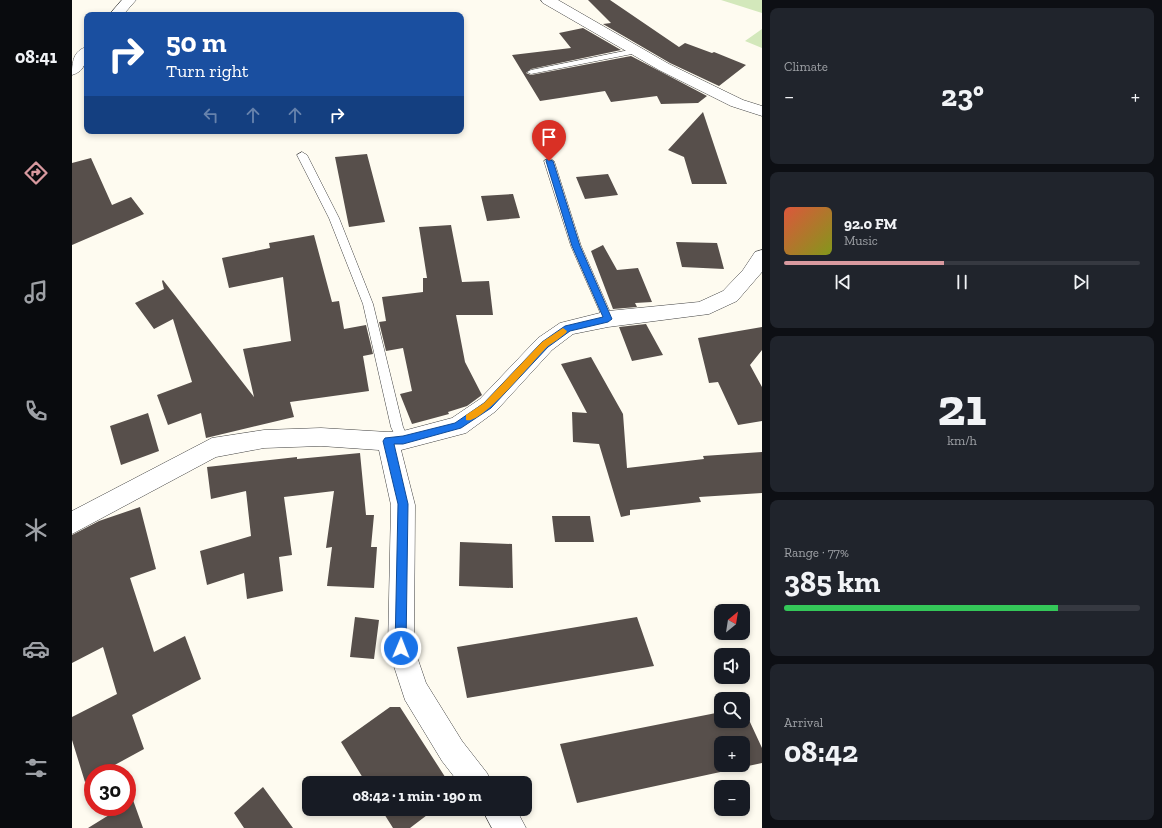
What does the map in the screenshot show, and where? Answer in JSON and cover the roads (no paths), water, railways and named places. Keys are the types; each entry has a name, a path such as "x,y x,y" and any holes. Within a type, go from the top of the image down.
{"street":[{"path":"119,12 129,0"},
{"path":"548,0 561,6 634,51 738,103 762,111"},
{"path":"72,70 84,55"},
{"path":"72,523 212,448 264,439 321,437 395,440 458,426 488,405 545,344 568,328 608,319 702,309 730,296 750,274 762,257"},
{"path":"395,440 403,504 401,648 415,690 452,751 472,776"},
{"path":"502,816 511,828"}],"lane":[{"path":"531,72 634,51"},
{"path":"302,155 334,218 368,304 397,427 395,440"},
{"path":"549,161 576,246 608,319"}]}
